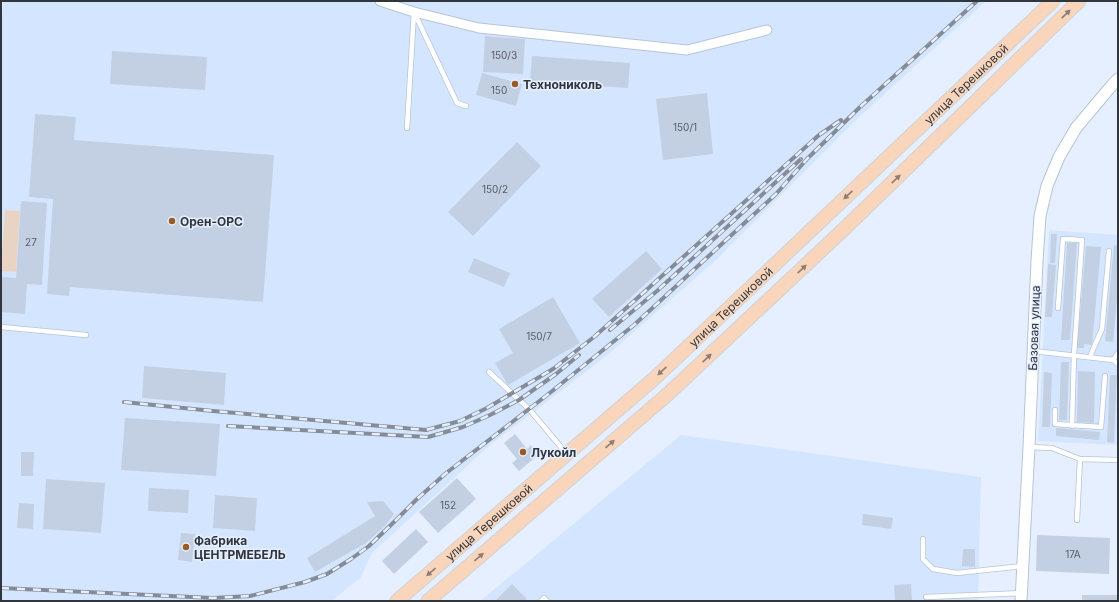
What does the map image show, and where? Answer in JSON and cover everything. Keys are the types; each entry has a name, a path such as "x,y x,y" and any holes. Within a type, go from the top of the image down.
{"main road":[{"name":"улица Терешковой","path":"397,601 661,372 1053,1"},
{"name":"улица Терешковой","path":"428,601 668,394 796,274 1079,1"},
{"path":"567,454 580,470"}],"street":[{"path":"380,1 395,3 414,12 479,28 687,50 768,30"},
{"name":"Базовая улица","path":"1022,597 1040,216 1047,186 1059,157 1076,128 1112,84 1118,79"}],"lane":[{"path":"414,12 457,103 466,106"},
{"path":"407,128 414,12"},
{"path":"1058,308 1063,239 1082,240 1074,355 1072,426"},
{"path":"1090,357 1102,329 1109,251"},
{"path":"1,327 86,335"},
{"path":"1034,351 1114,360 1118,364"},
{"path":"1114,360 1118,353"},
{"path":"489,372 528,409 567,454"},
{"path":"1056,410 1055,424 1101,428 1105,376"},
{"path":"1029,447 1052,448 1080,459 1118,460"},
{"path":"1077,520 1080,459"},
{"path":"923,539 923,559 933,569 958,573 1023,566"},
{"path":"926,597 1022,597"},
{"path":"541,601 544,598 547,601"}],"shaded area":[{"path":"3,1 986,1 856,120 716,260 605,357 489,446 372,553 361,577 332,601 1,601 1,32"},
{"path":"5,210 20,211 16,272 1,271"},
{"path":"1049,230 1118,235 1117,445 1038,441"},
{"path":"681,435 981,477 978,601 480,601"}],"building":[{"path":"485,36 525,39 523,74 483,72"},
{"path":"112,51 207,57 205,90 110,84"},
{"path":"532,56 630,63 628,88 530,82"},
{"path":"482,73 522,84 516,106 476,95"},
{"path":"707,93 713,154 663,160 656,99"},
{"name":"Орен-ОРС","path":"35,114 76,117 74,140 274,155 263,302 70,287 69,296 47,294 53,199 29,197"},
{"path":"517,142 541,166 473,236 448,212"},
{"path":"21,201 47,203 42,285 27,284 25,314 1,312 1,277 16,278"},
{"path":"1051,234 1057,234 1055,263 1050,263"},
{"path":"1067,243 1077,243 1070,340 1061,340"},
{"path":"1114,245 1118,246 1118,289 1113,342 1105,341"},
{"path":"1086,246 1101,247 1092,345 1084,344 1084,348 1077,348"},
{"path":"646,251 662,269 609,317 592,299"},
{"path":"474,258 510,273 504,287 468,272"},
{"path":"1048,264 1056,265 1052,317 1045,317"},
{"path":"553,297 580,343 508,385 495,363 513,353 499,329"},
{"path":"1061,362 1069,362 1067,420 1059,420"},
{"path":"144,366 226,373 224,405 142,398"},
{"path":"1078,371 1095,372 1094,423 1077,422"},
{"path":"1044,372 1052,373 1050,427 1042,427"},
{"path":"1110,375 1117,375 1114,443 1107,442"},
{"path":"125,418 220,424 216,476 121,470"},
{"path":"1056,428 1100,432 1099,440 1056,436"},
{"name":"Лукойл","path":"515,434 527,449 531,445 538,455 519,471 512,463 517,459 504,443"},
{"path":"21,452 34,452 33,476 21,476"},
{"path":"457,478 476,499 438,533 419,512"},
{"path":"46,479 105,483 101,533 43,529"},
{"path":"149,488 189,490 188,513 148,511"},
{"path":"215,495 257,498 255,531 213,528"},
{"path":"383,501 394,514 384,527 366,543 315,572 307,558 375,516 367,502"},
{"path":"19,503 34,504 33,529 17,528"},
{"path":"863,514 893,518 891,529 862,525"},
{"path":"416,529 428,542 394,574 382,561"},
{"name":"Фабрика ЦЕНТРМЕБЕЛЬ","path":"181,533 195,534 192,562 178,560"},
{"path":"1037,535 1110,538 1109,574 1036,571"},
{"path":"963,549 975,549 975,567 962,566"},
{"path":"512,584 527,599 525,601 495,601"},
{"path":"911,584 912,601 895,601 894,585"},
{"path":"1082,595 1118,595 1118,601 1082,601"}],"railway":[{"path":"1,588 213,598 250,596 305,582 327,574 369,546 445,474 551,392 634,325 776,194 807,159 859,108 977,1"},
{"path":"124,402 426,430 460,421 487,408 553,369 594,337 819,135 841,120"},
{"path":"610,330 657,291 801,159"},
{"path":"228,426 428,437 463,427 519,400 556,374 579,355"}],"place":[{"name":"Технониколь","path":"515,84"},
{"name":"Орен-ОРС","path":"172,221"},
{"name":"Лукойл","path":"523,452"},
{"name":"Фабрика ЦЕНТРМЕБЕЛЬ","path":"186,547"}]}
